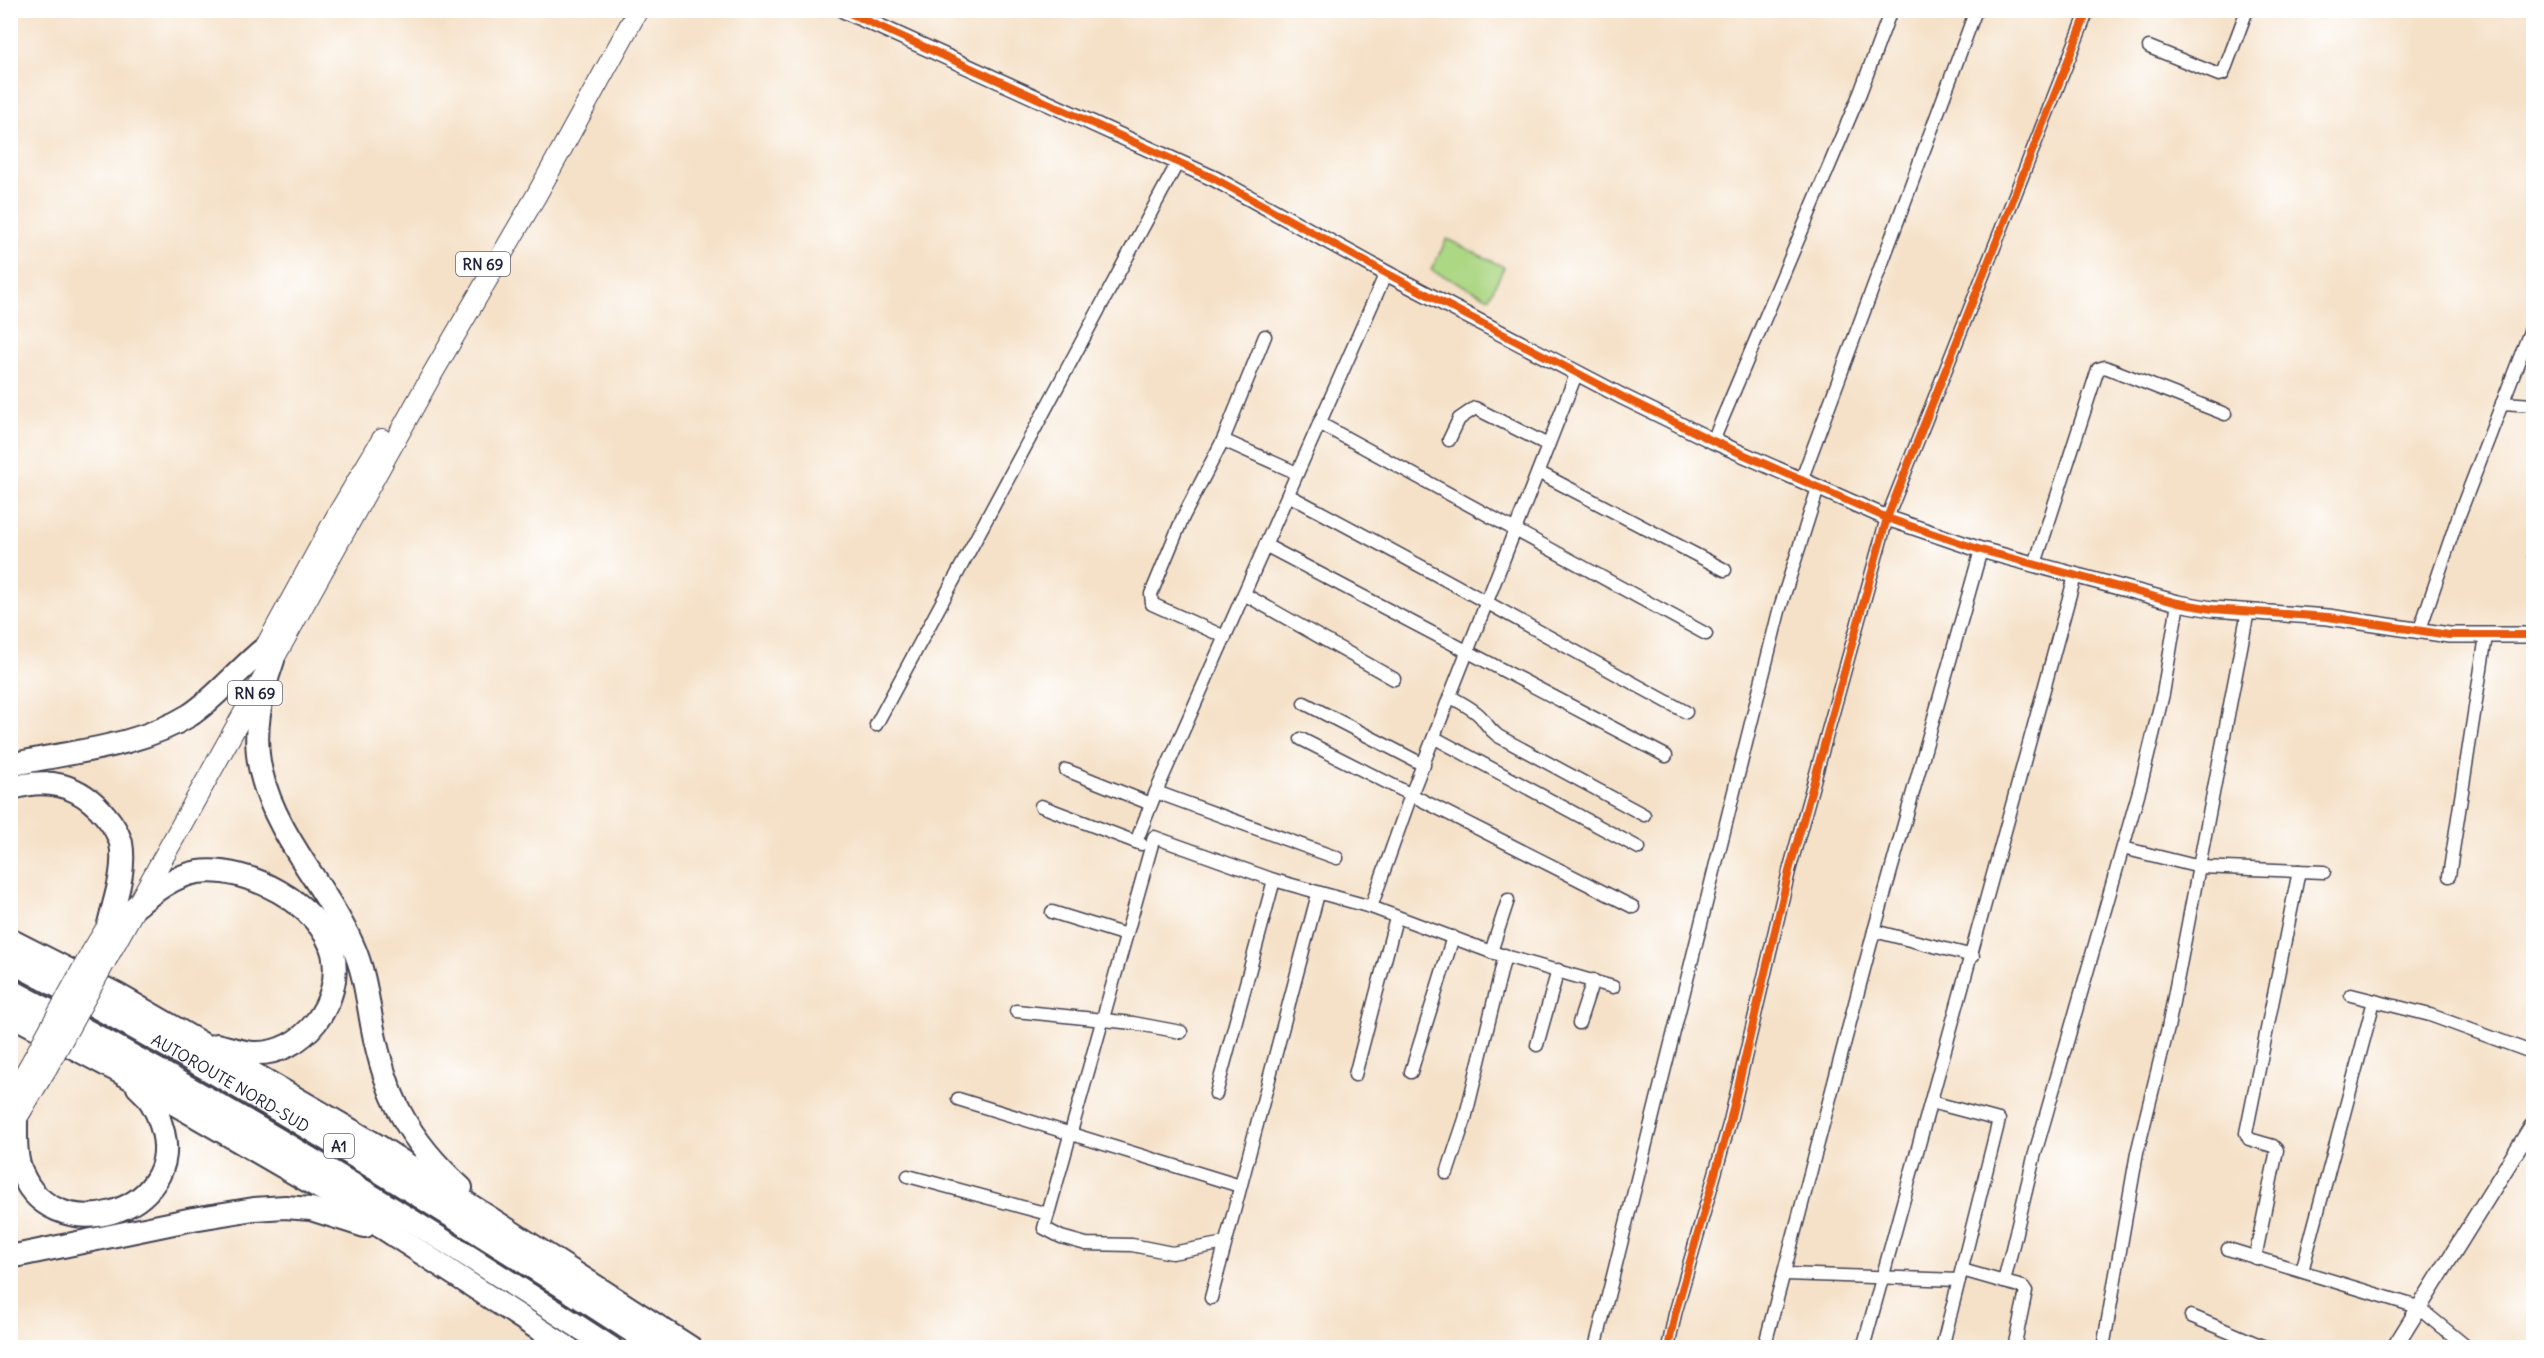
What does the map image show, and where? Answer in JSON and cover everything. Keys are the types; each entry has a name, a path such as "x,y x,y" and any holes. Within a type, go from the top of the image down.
{"highway":[{"name":"RN 69","path":"12,1116 100,954 135,907 269,654 337,514 448,325 624,10"},
{"name":"RN 69","path":"100,954 109,924 269,654 638,10"},
{"path":"10,765 144,737 168,727 191,714 269,654"},
{"path":"269,654 256,730 261,772 268,793 290,839 336,910 353,945 369,994 382,1071 393,1101 427,1154 452,1180 482,1208 534,1247"},
{"path":"10,789 40,783 58,784 85,795 112,823 120,842 122,864 109,924"},
{"path":"14,946 200,1039 228,1048 254,1053 277,1050 296,1041 312,1028 325,1009 331,995 334,962 332,951 324,932 311,916 283,893 265,884 230,874 199,872 178,878 155,890 135,907"},
{"name":"AUTOROUTE NORD-SUD","path":"14,946 112,1013 240,1086 464,1223 657,1347"},
{"name":"AUTOROUTE NORD-SUD","path":"10,990 209,1099 341,1177 610,1347"},
{"path":"10,1014 118,1071 334,1196 568,1347"},
{"path":"154,1016 378,1146 691,1347"},
{"path":"12,1116 20,1167 36,1196 64,1214 94,1216 127,1208 144,1195 156,1180 164,1158 165,1135 158,1113 145,1093 118,1071"},
{"path":"10,1257 193,1219 254,1209 285,1208 310,1209 368,1227 442,1265"}],"street":[{"path":"843,10 1215,179 1386,273 1713,441 1887,518 1981,550 2178,603 2328,617 2419,632 2533,637"},
{"path":"1713,441 1860,93 1891,10"},
{"path":"1801,481 1976,10"},
{"path":"1668,1347 1675,1314 1732,1110 1789,871 1887,518 2088,10"},
{"path":"2149,47 2219,75 2223,74 2247,10"},
{"path":"876,725 1178,162"},
{"path":"1138,836 1386,273"},
{"path":"2419,632 2456,523 2533,324"},
{"path":"1225,637 1152,604 1151,594 1183,517 1222,440 1265,336"},
{"path":"2035,564 2098,369 2105,367 2225,414"},
{"path":"1371,907 1411,795 1577,372"},
{"path":"2502,403 2534,405"},
{"path":"1449,440 1459,419 1474,408 1548,445"},
{"path":"1319,423 1706,634"},
{"path":"1222,440 1297,473"},
{"path":"1538,472 1725,570"},
{"path":"1595,1347 1779,611 1818,488"},
{"path":"1288,495 1447,579 1486,603 1686,712"},
{"path":"1265,544 1467,653 1666,756"},
{"path":"2534,545 2534,557"},
{"path":"1764,1347 1874,931 1981,550"},
{"path":"1863,1347 1973,956 2075,576"},
{"path":"1244,594 1394,679"},
{"path":"2004,1282 2034,1157 2141,784 2163,694 2178,603"},
{"path":"2103,1347 2137,1153 2168,1028 2248,611"},
{"path":"2449,876 2486,636"},
{"path":"1451,697 1474,711 1498,736 1644,815"},
{"path":"1304,703 1424,765"},
{"path":"1435,738 1639,848"},
{"path":"1301,739 1633,907"},
{"path":"1066,770 1337,858"},
{"path":"1041,806 1318,894 1371,907 1491,952 1613,987"},
{"path":"1153,842 1044,1228 1061,1237 1086,1244 1132,1245 1173,1254 1225,1243"},
{"path":"2123,848 2200,867 2324,872"},
{"path":"2255,1258 2277,1150 2273,1146 2249,1139 2246,1133 2299,871"},
{"path":"1216,1094 1274,880"},
{"path":"1211,1298 1318,894"},
{"path":"1491,952 1508,900"},
{"path":"1052,912 1126,935"},
{"path":"1355,1075 1396,918"},
{"path":"1874,931 1973,956"},
{"path":"1412,1071 1453,937"},
{"path":"1447,1173 1465,1119 1505,955"},
{"path":"1537,1045 1558,970"},
{"path":"1579,1023 1593,980"},
{"path":"2351,995 2430,1015 2534,1053"},
{"path":"2302,1271 2374,1001"},
{"path":"1016,1011 1102,1019 1180,1032"},
{"path":"958,1099 1240,1186"},
{"path":"1931,1102 1999,1120 1941,1347"},
{"path":"2394,1347 2534,1123"},
{"path":"908,1176 1048,1214"},
{"path":"2228,1249 2418,1306 2468,1347"},
{"path":"1785,1274 1961,1275 2023,1287 2026,1291 2014,1347"},
{"path":"2191,1316 2267,1347"}],"green space":[{"path":"1447,239 1504,267 1489,298 1431,270"}],"cycle path":[{"path":"843,10 1215,179 1386,273 1623,397 1713,441 1887,518 1981,550 2178,603 2212,609 2328,617 2449,635 2534,635"},
{"path":"1668,1348 1675,1314 1730,1121 1789,871 1887,518 2088,10"}]}
